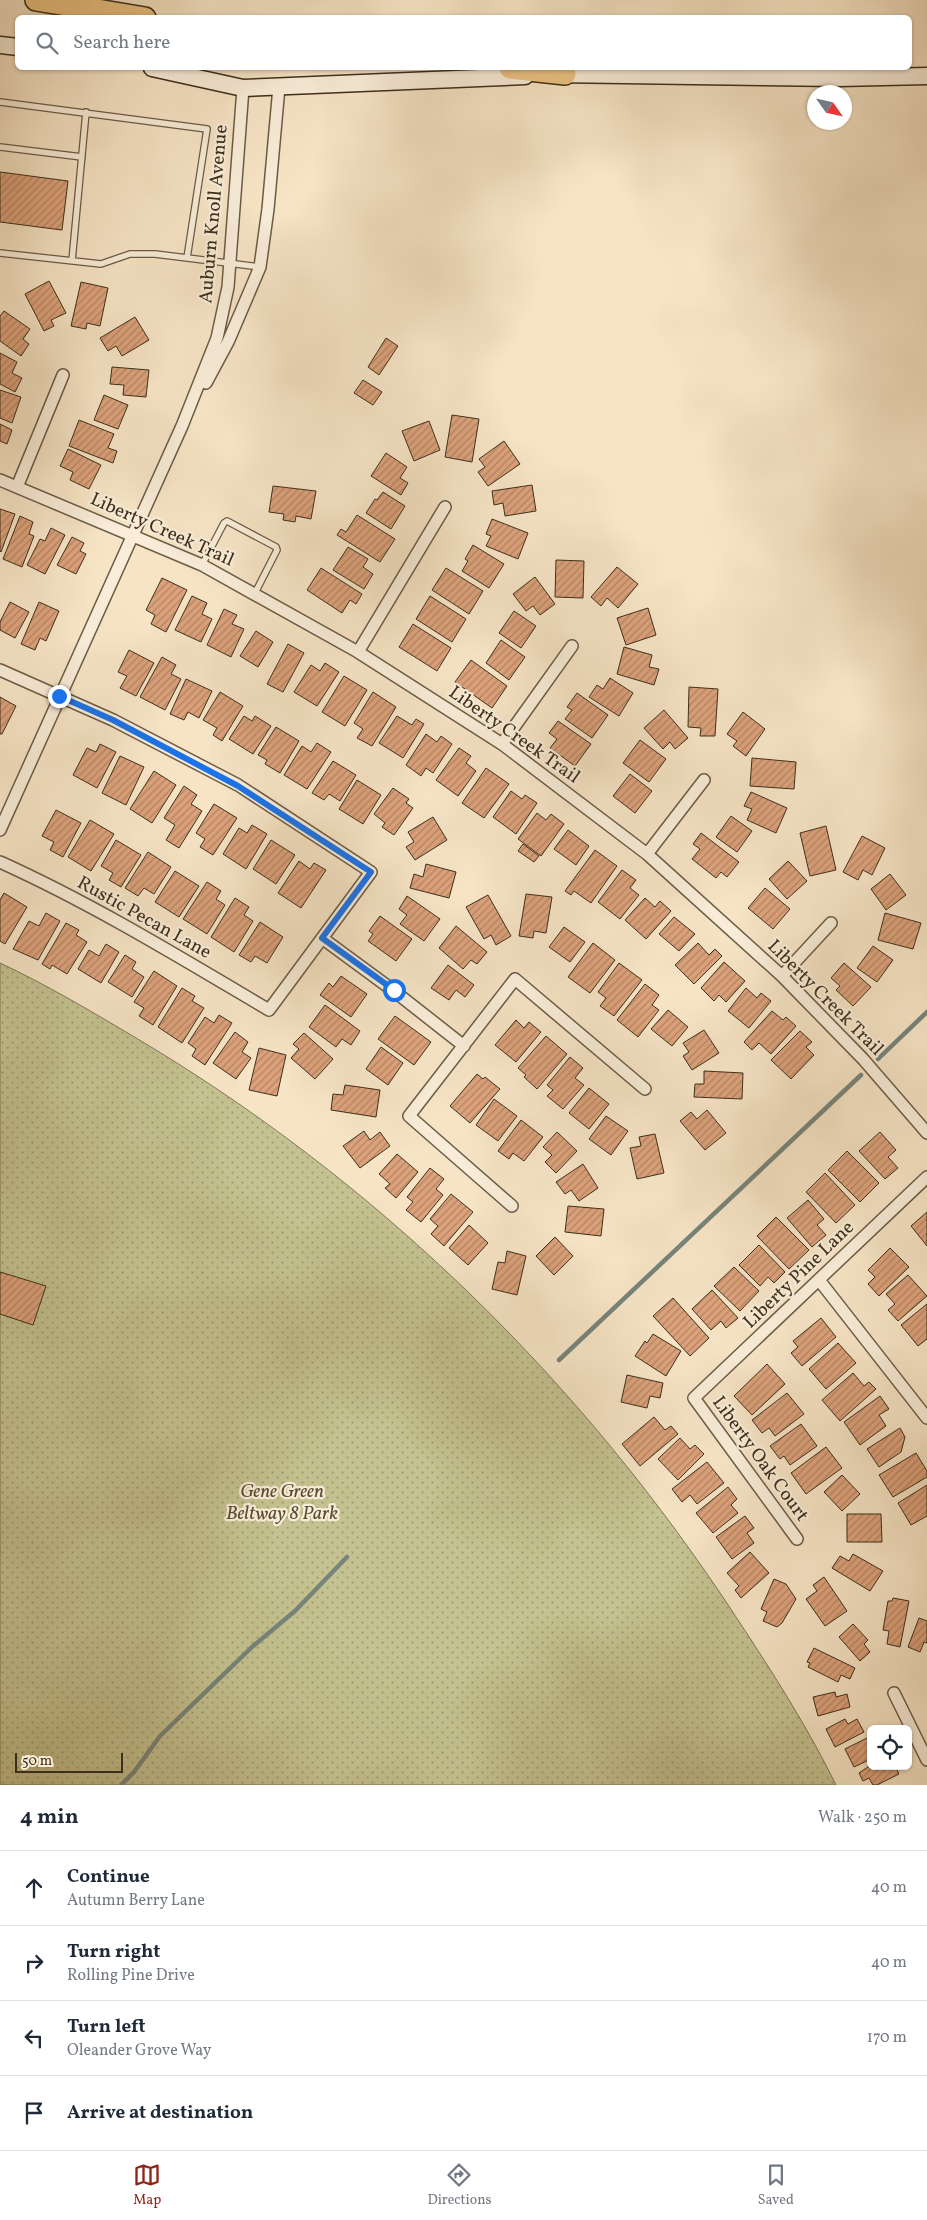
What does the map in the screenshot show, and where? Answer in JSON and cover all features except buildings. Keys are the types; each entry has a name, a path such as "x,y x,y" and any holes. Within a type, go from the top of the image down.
{"highway":[{"path":"36,0 127,15"},
{"path":"529,70 566,74"}],"main road":[{"path":"0,46 15,47"},
{"path":"161,70 242,88 566,74 839,78 927,76"}],"street":[{"name":"Auburn Knoll Avenue","path":"182,426 228,342 260,267 268,209 279,87"},
{"name":"Auburn Knoll Avenue","path":"0,830 182,426 217,338 228,287 242,88"},
{"path":"17,487 63,375"},
{"name":"Liberty Creek Trail","path":"0,480 202,565 358,652 502,744 647,854 782,976 863,1059 927,1132"},
{"path":"358,652 445,507"},
{"path":"502,744 572,646"},
{"path":"0,670 113,720 238,786 371,872 322,938 394,990 464,1046"},
{"path":"647,854 704,780"},
{"name":"Rustic Pecan Lane","path":"0,862 52,886 162,947 269,1010 322,938"},
{"path":"782,976 831,923"},
{"path":"512,1206 409,1116 515,979 645,1089"},
{"name":"Liberty Pine Lane","path":"694,1398 927,1177"},
{"path":"819,1280 927,1418"},
{"name":"Liberty Oak Court","path":"694,1398 797,1539"},
{"path":"894,1693 927,1760"}],"lane":[{"path":"0,102 207,129 187,258"},
{"path":"72,261 86,112"},
{"path":"0,147 82,156"},
{"path":"0,253 101,264 130,254 155,254 260,267"},
{"path":"202,565 224,522 227,521 276,547 277,550 255,593"}],"green space":[{"name":"Gene Green Beltway 8 Park","path":"0,963 50,988 99,1016 221,1092 307,1154 390,1221 468,1292 542,1368 612,1448 677,1532 777,1680 836,1785 0,1785"}],"waterway":[{"path":"878,1059 927,1012"},
{"path":"559,1360 861,1075"},
{"path":"121,1785 134,1772 160,1736 252,1647 295,1611 347,1557"}],"route":[{"path":"59,696 113,720 238,786 371,872 322,938 394,990"}]}
